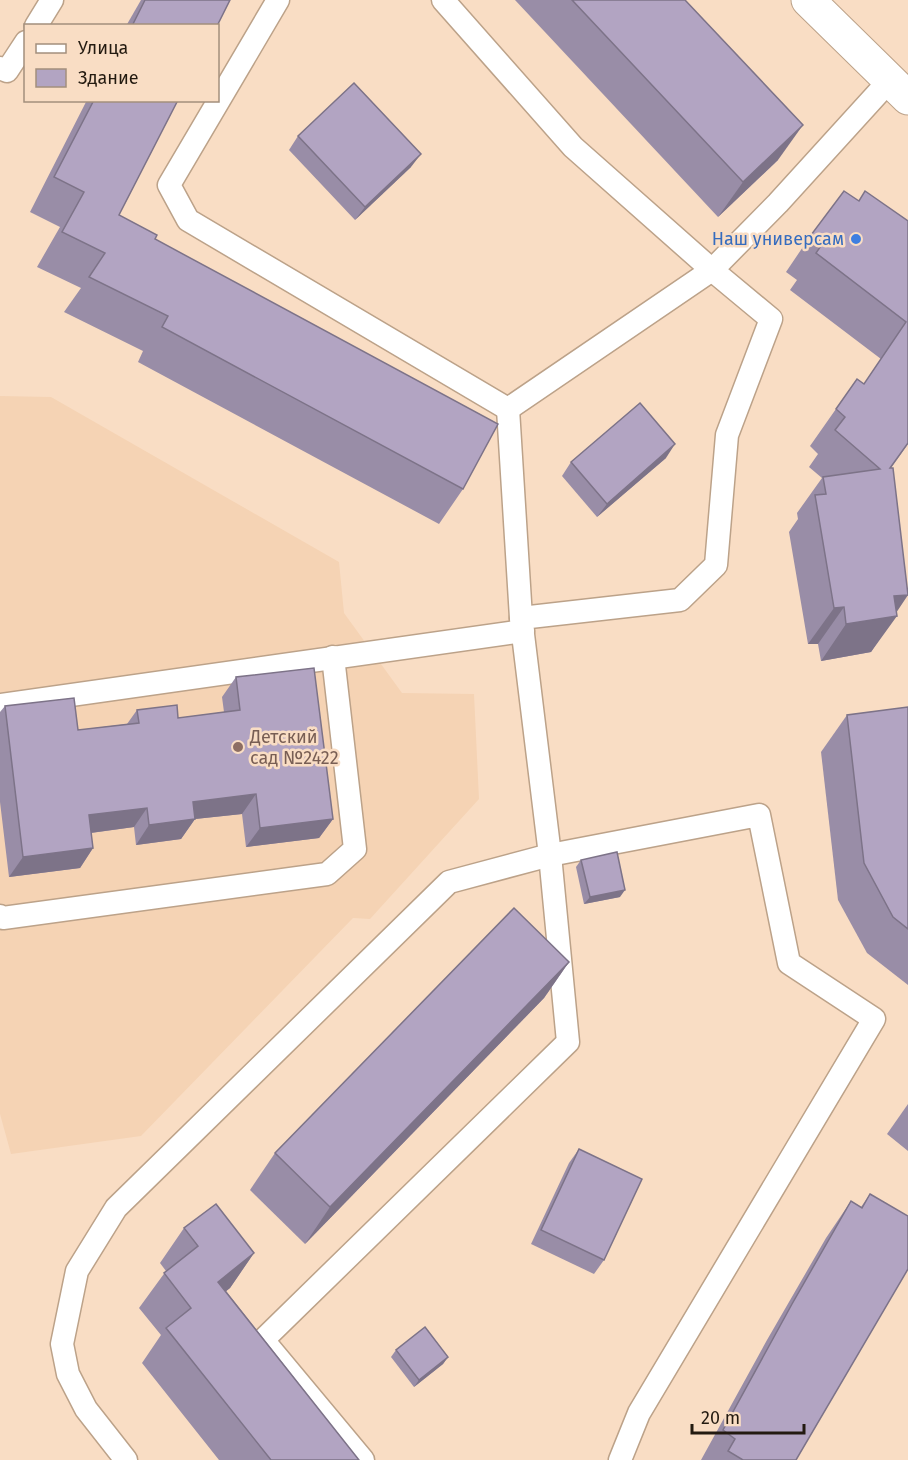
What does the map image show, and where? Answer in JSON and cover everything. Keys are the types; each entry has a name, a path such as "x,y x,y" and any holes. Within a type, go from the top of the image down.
{"street":[{"path":"808,0 898,90"}],"lane":[{"path":"37,24 52,0"},
{"path":"219,100 278,0"},
{"path":"0,705 333,657 522,624 680,600 716,565 727,435 771,319 573,147 443,0"},
{"path":"0,68 7,71 24,45"},
{"path":"508,409 712,270 778,203 898,90"},
{"path":"218,102 169,185 188,220 508,409"},
{"path":"363,1460 263,1340 568,1042 550,855 522,624 508,409"},
{"path":"0,916 3,918 327,874 355,849 333,657"},
{"path":"126,1460 86,1409 68,1374 62,1344 77,1271 116,1208 449,882 550,855 759,815 789,963 874,1019 639,1413 620,1460"}],"shaded area":[{"name":"Детский сад №2422","path":"0,396 51,397 339,562 344,613 402,693 474,694 479,799 370,919 353,918 141,1136 11,1154 0,1114"}],"building":[{"path":"145,0 230,0 218,24 133,24"},
{"path":"572,0 685,0 803,125 743,182"},
{"path":"354,83 421,154 365,207 298,136"},
{"path":"93,102 177,102 119,215 157,235 155,239 498,424 463,489 162,327 168,316 89,277 105,253 62,232 84,192 54,177"},
{"path":"844,191 859,201 865,191 908,221 908,443 890,468 893,468 908,595 894,596 897,616 846,624 844,607 834,608 815,495 826,494 823,477 880,469 835,430 845,417 836,409 857,379 864,384 906,322 816,253 823,243 811,235"},
{"path":"640,403 675,444 607,504 571,462"},
{"path":"314,668 333,819 260,828 256,794 193,802 195,819 149,825 147,808 89,815 93,848 23,857 5,706 74,698 78,730 139,723 137,710 177,705 178,718 240,710 236,677"},
{"path":"908,707 908,929 893,917 864,863 847,715"},
{"path":"617,852 625,890 590,897 581,860"},
{"path":"514,908 569,962 330,1207 275,1153"},
{"path":"579,1149 642,1179 604,1260 541,1230"},
{"path":"870,1194 908,1216 908,1269 796,1460 743,1460 728,1451 735,1439 723,1430 851,1201 862,1208"},
{"path":"216,1204 254,1253 218,1282 359,1460 271,1460 166,1328 191,1308 164,1273 198,1246 184,1228"},
{"path":"425,1327 448,1357 419,1380 396,1350"}],"place":[{"name":"Наш универсам","path":"856,239"},
{"name":"Детский сад №2422","path":"238,747"}]}
